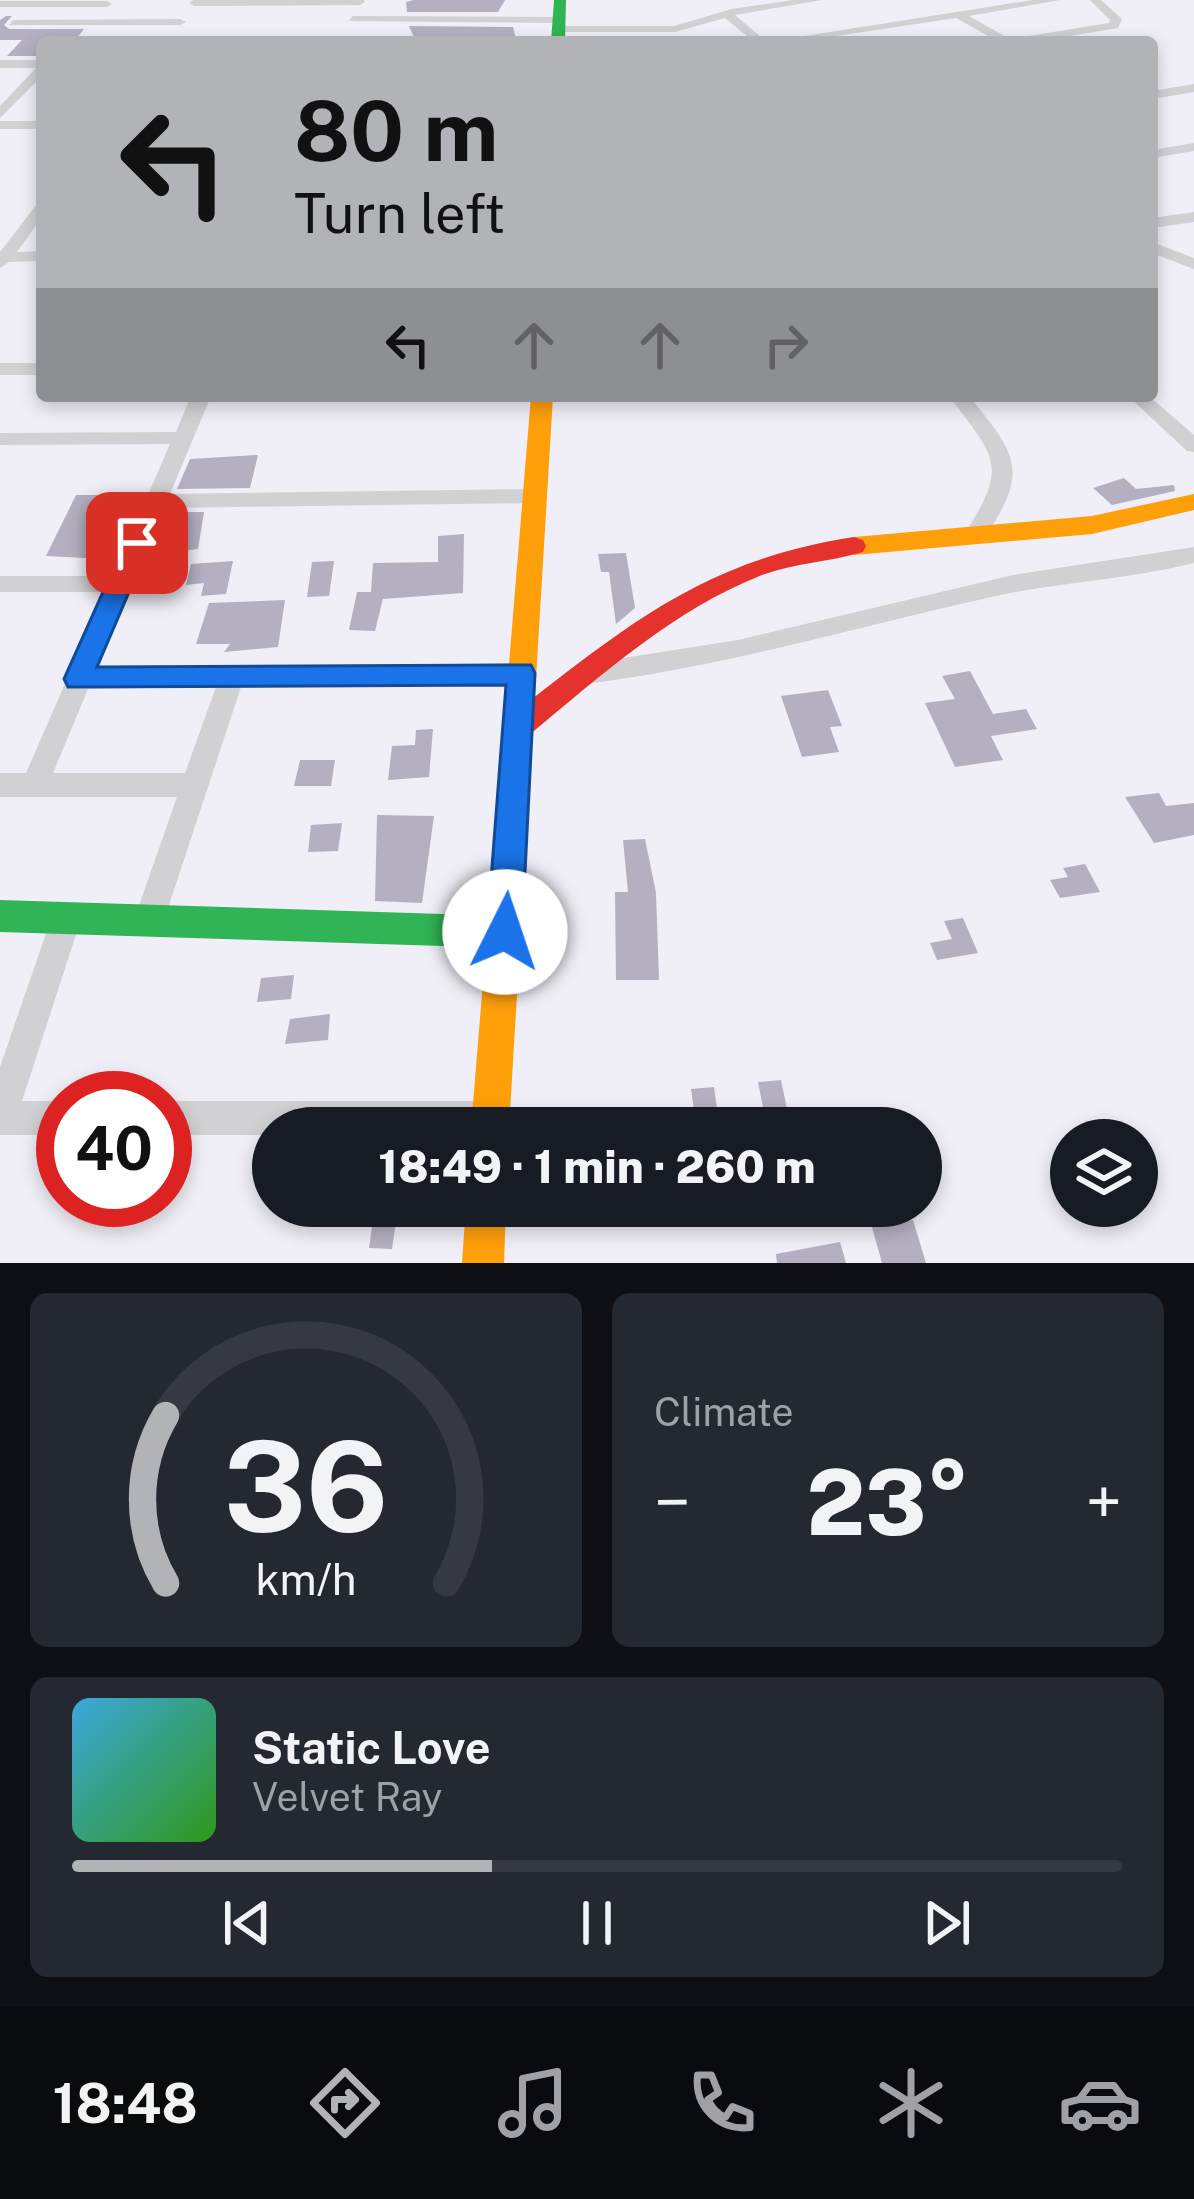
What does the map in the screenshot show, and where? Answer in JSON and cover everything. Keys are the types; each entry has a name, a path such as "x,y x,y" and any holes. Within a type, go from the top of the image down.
{"street":[{"path":"170,36 195,2 361,1 351,25 559,18 675,29 727,14 817,0"},
{"path":"812,36 1055,0"},
{"path":"1048,36 1114,26 1116,20 1095,0"},
{"path":"90,22 108,2"},
{"path":"0,4 108,2"},
{"path":"0,35 31,4"},
{"path":"727,14 754,36"},
{"path":"957,14 998,36"},
{"path":"13,23 180,22"},
{"path":"0,64 36,66"},
{"path":"0,114 36,74"},
{"path":"0,88 25,88"},
{"path":"1158,94 1194,88"},
{"path":"0,125 36,125"},
{"path":"1186,147 1194,137"},
{"path":"2,260 36,214"},
{"path":"1158,222 1194,218"},
{"path":"1158,250 1194,264"},
{"path":"2,260 36,257"},
{"path":"0,369 36,368"},
{"path":"34,785 198,402"},
{"path":"492,1107 520,673 547,402"},
{"path":"964,402 990,435 1006,477 1005,491 976,535"},
{"path":"1145,402 1194,446"},
{"path":"0,440 183,438"},
{"path":"155,501 536,496"},
{"path":"519,726 659,615 733,572 844,547 1092,525 1194,502"},
{"path":"582,675 694,660 989,588 1107,574 1194,555"},
{"path":"0,584 120,584"},
{"path":"78,679 520,673"},
{"path":"150,917 232,676"},
{"path":"0,785 198,785"},
{"path":"0,916 150,917 505,932"},
{"path":"36,1118 0,1117 67,916"},
{"path":"192,1118 252,1119"},
{"path":"483,1263 485,1227"}],"building":[{"path":"505,0 498,12 407,12 406,2"},
{"path":"12,16 4,25 9,29 84,29 79,36 36,36 36,56 7,56 22,40 0,40 0,20"},
{"path":"409,26 513,27 515,36 413,36"},
{"path":"258,455 250,488 177,489 190,459"},
{"path":"1124,478 1136,489 1174,485 1175,491 1112,505 1093,488"},
{"path":"76,495 98,495 93,508 121,506 104,559 46,556"},
{"path":"170,512 204,512 198,549 166,553 170,531 164,531"},
{"path":"464,534 463,593 383,599 375,631 349,630 357,592 371,592 373,563 438,562 438,536"},
{"path":"626,553 635,608 616,624 609,572 601,572 598,554"},
{"path":"233,561 226,594 201,596 204,583 186,585 191,564"},
{"path":"334,561 329,596 307,597 312,562"},
{"path":"285,600 278,647 224,652 230,644 196,644 209,603"},
{"path":"970,671 993,714 1026,709 1037,729 991,736 1003,760 955,767 925,703 955,699 942,676"},
{"path":"828,690 842,726 830,727 839,752 802,757 781,696"},
{"path":"433,729 429,777 388,780 392,746 415,745 416,730"},
{"path":"300,760 335,760 331,786 294,786"},
{"path":"1159,793 1166,806 1194,803 1194,835 1154,843 1125,797"},
{"path":"377,815 434,816 422,903 375,901"},
{"path":"342,823 338,851 308,852 311,825"},
{"path":"645,839 656,893 659,980 616,980 615,892 628,892 623,840"},
{"path":"1085,864 1100,892 1060,898 1050,880 1068,877 1063,868"},
{"path":"963,918 978,953 937,960 930,943 952,939 944,921"},
{"path":"294,975 291,999 257,1002 261,978"},
{"path":"330,1014 328,1040 285,1044 290,1019"},
{"path":"781,1080 787,1107 763,1107 758,1082"},
{"path":"714,1087 717,1107 694,1107 691,1089"},
{"path":"372,1227 395,1227 392,1249 369,1248"},
{"path":"872,1227 915,1227 926,1263 882,1263"},
{"path":"840,1242 846,1263 777,1263 776,1254"}],"traffic: fast":[{"path":"558,36 560,0"},
{"path":"0,916 505,932"}],"traffic: slow":[{"path":"491,1107 542,402"},
{"path":"854,546 1092,525 1194,502"},
{"path":"483,1263 485,1227"}],"traffic: jam":[{"path":"519,726 634,635 713,586 802,554 854,546"}],"route":[{"path":"137,543 78,679 520,673 505,932"}]}
